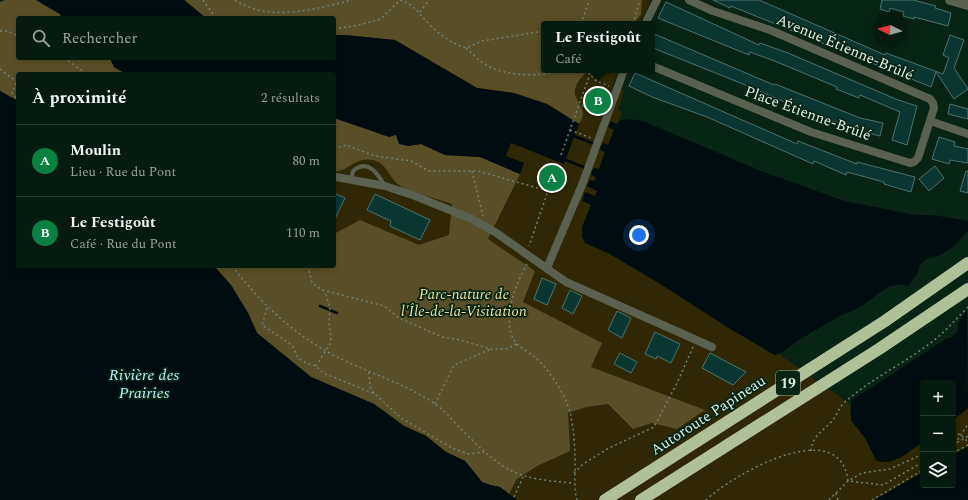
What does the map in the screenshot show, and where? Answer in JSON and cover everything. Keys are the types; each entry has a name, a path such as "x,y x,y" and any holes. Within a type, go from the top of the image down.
{"highway":[{"name":"Autoroute Papineau","path":"606,500 885,321 968,263"},
{"name":"19","path":"641,500 879,349 968,289"}],"street":[{"path":"646,21 657,0"},
{"name":"Avenue Étienne-Brûlé","path":"689,0 713,11 770,30 926,97 932,101 934,105 930,121"},
{"path":"950,0 968,5"},
{"name":"Place Étienne-Brûlé","path":"655,67 810,132 910,163 914,162 918,158 930,121"},
{"path":"547,268 576,200 607,120 623,73"},
{"path":"930,121 968,134"},
{"path":"336,177 385,186 415,196 483,224 528,259 547,268 566,282 712,347"}],"lane":[{"path":"351,179 353,171 361,166 366,166 377,173 385,186"}],"path":[{"path":"203,0 215,16"},
{"path":"235,0 256,9 287,12 320,8 352,0"},
{"path":"336,29 359,25 381,19 400,0 411,4 420,12 431,26 454,44 466,48 484,64 498,71 538,76 552,73"},
{"path":"420,12 429,0"},
{"path":"582,21 589,0"},
{"path":"634,21 640,0"},
{"path":"0,31 7,31 16,35"},
{"path":"466,48 482,41 541,31"},
{"path":"67,60 84,72"},
{"path":"0,69 16,82"},
{"path":"586,73 590,74 596,81 617,89"},
{"path":"596,81 599,73"},
{"path":"561,155 590,74"},
{"path":"16,85 12,93 16,98"},
{"path":"570,130 583,135"},
{"path":"336,148 346,145 375,156 411,161 429,171 472,171 548,191 529,245 528,259 515,286 509,314 509,325 512,336 517,344 538,359 546,369 568,405 576,459 574,483 578,500"},
{"path":"472,171 484,220 483,224"},
{"path":"234,268 267,307 293,330 349,363 389,379 435,404 484,452 501,466 523,477 574,483"},
{"path":"308,268 312,283 325,290 384,306 399,318 442,337 456,339 491,349 506,349 517,344"},
{"path":"316,366 326,350 331,338 329,316 330,308 325,290"},
{"path":"267,307 262,325 292,346 298,358 304,362 316,366 323,372 375,394"},
{"path":"811,451 815,437 831,422 839,407 867,384 937,339 968,307"},
{"path":"574,475 576,469 609,448 654,427 680,377 693,345"},
{"path":"435,404 454,365 491,349"},
{"path":"369,371 370,387 375,394 401,418 452,448 468,454 484,452"},
{"path":"956,441 968,424"},
{"path":"956,435 960,434"},
{"path":"954,452 968,443 960,434"},
{"path":"956,444 968,436"},
{"path":"706,500 728,482 792,452 811,451 829,454 841,460 846,470 848,481"},
{"path":"829,500 848,481 862,473 890,469 920,455"},
{"path":"848,481 883,486 920,464"},
{"path":"872,500 920,472"},
{"path":"514,497 523,477"},
{"path":"836,493 838,500"}],"green space":[{"path":"5,0 36,0 61,16 16,16 16,60 111,60 114,67 123,72 16,72 16,100 0,91 0,2"},
{"name":"Parc-nature de l'Île-de-la-Visitation","path":"184,0 652,0 641,21 541,21 541,73 618,73 612,86 624,91 618,110 622,112 618,124 611,121 615,130 608,145 603,143 601,150 605,152 599,169 594,168 591,175 596,177 594,181 587,186 597,191 595,196 582,200 591,204 583,227 585,243 608,253 659,283 767,351 775,355 779,354 850,404 851,420 865,438 877,460 890,462 920,444 920,474 875,500 517,500 231,285 216,268 336,268 336,119 345,122 506,156 510,142 564,164 345,35 336,35 336,16 204,16"},
{"path":"184,0 642,0 641,14 636,21 541,21 541,73 586,73 578,82 575,91 583,113 579,124 547,104 514,93 477,88 395,40 336,35 336,16 204,16"},
{"path":"336,119 397,135 408,146 421,144 445,155 480,157 520,174 488,239 535,271 523,302 602,343 591,367 705,410 677,429 652,423 633,429 608,404 586,407 568,413 570,451 537,466 516,480 509,494 500,487 482,482 465,461 446,452 426,436 404,426 374,404 311,377 257,333 248,313 231,285 216,268 336,268 336,233 360,220 419,245 449,235 452,204 416,193 399,185 382,164 373,160 361,160 339,171 336,171"},
{"path":"968,408 968,446 956,453 956,452 956,418"}],"water":[{"path":"36,0 184,0 204,16 61,16"},
{"path":"336,35 395,40 477,88 514,93 547,104 579,124 564,164 511,143 506,156 524,163 520,174 480,157 445,155 421,144 408,146 399,144 396,135 389,137 336,119 336,72 123,72 114,67 111,60 336,60"},
{"name":"Rivière des Prairies","path":"0,91 16,100 16,268 216,268 231,285 248,313 257,333 311,377 374,404 404,426 426,436 446,452 465,461 482,482 500,487 517,500 0,500"},
{"path":"628,119 643,121 761,171 844,201 915,215 933,215 968,221 968,231 953,247 940,255 925,260 920,265 917,274 908,287 903,285 891,286 868,302 800,339 783,352 775,355 727,327 659,283 608,253 585,243 582,237 582,227 591,205 582,201 585,192 595,196 597,191 587,186 590,180 594,181 596,177 591,175 594,168 599,169 605,152 600,150 603,143 608,145 614,130 608,127 611,121 617,124 619,121"},
{"path":"967,310 968,408 956,418 956,380 920,380 920,444 895,460 882,462 876,460 865,438 851,420 851,401 947,338 950,338 958,331 957,325"},
{"path":"968,446 968,500 875,500 920,474 920,488 956,488 956,453"}],"building":[{"path":"713,0 759,0 885,55 886,53 943,74 949,58 943,55 950,35 964,40 954,68 968,89 954,99 936,72 931,87"},
{"path":"882,0 913,0 936,6 935,8 951,13 948,26 914,17 914,19 908,17 908,12 890,8 889,12 880,9"},
{"path":"666,2 759,45 760,43 788,53 898,100 917,106 907,145 892,140 900,112 860,95 859,98 836,89 837,87 777,62 750,52 749,55 658,18"},
{"path":"655,34 774,85 775,84 860,118 883,123 880,136 852,129 819,115 819,117 743,84 655,48"},
{"path":"635,73 797,144 798,141 857,164 857,162 915,177 911,192 884,184 884,182 847,172 846,175 814,161 813,164 707,117 652,97 629,86"},
{"path":"595,89 607,94 600,112 582,106 587,94 593,96"},
{"path":"950,104 968,109 968,119 948,114"},
{"path":"939,137 955,142 954,146 968,149 968,163 950,160 949,164 932,159"},
{"path":"935,166 944,178 929,191 919,179"},
{"path":"966,171 968,171 968,193 960,191"},
{"path":"336,194 345,198 336,217"},
{"path":"375,194 430,220 420,240 390,226 391,221 367,210"},
{"path":"542,278 556,284 547,305 534,299"},
{"path":"570,290 582,296 573,314 562,308"},
{"path":"617,311 631,318 622,338 608,330"},
{"path":"655,332 680,344 671,363 657,356 656,359 645,354"},
{"path":"620,353 637,362 631,373 614,364"},
{"path":"710,353 746,372 733,385 702,368"}],"waterway":[{"path":"574,136 602,147"},
{"path":"566,160 593,171"},
{"path":"320,306 337,313"}],"place":[{"name":"Le Festigoût","path":"598,101"},
{"name":"Moulin","path":"552,178"}]}
